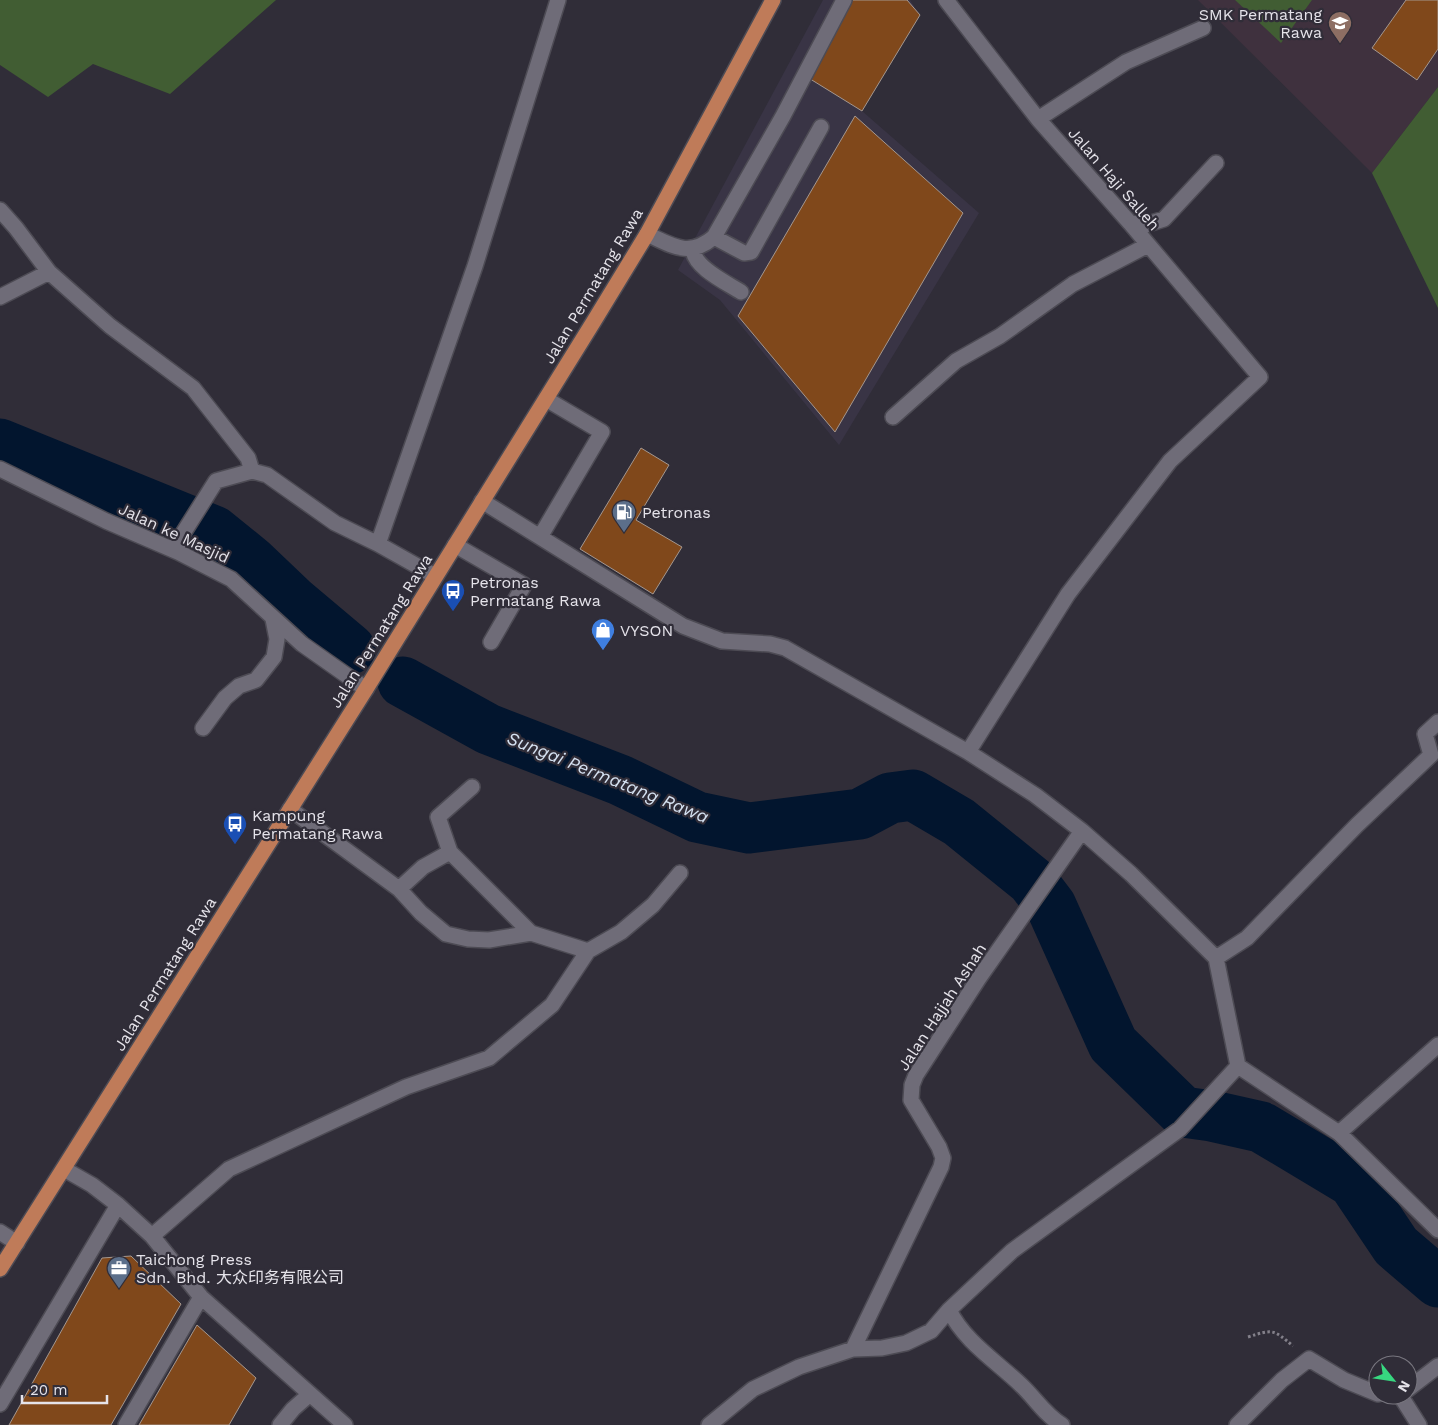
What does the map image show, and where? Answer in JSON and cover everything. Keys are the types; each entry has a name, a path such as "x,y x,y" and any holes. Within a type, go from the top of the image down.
{"main road":[{"name":"Jalan Permatang Rawa","path":"0,1270 366,689 647,234 773,0"}],"street":[{"path":"378,544 475,266 558,0"},
{"path":"647,234 678,248 693,249 704,245 714,237 783,116 844,0"},
{"name":"Jalan Haji Salleh","path":"946,0 1038,118 1130,223 1260,378 1170,461 1068,594 968,752"},
{"path":"1038,118 1126,62 1203,28"},
{"path":"714,237 744,253 751,252 821,127"},
{"path":"1130,223 1145,225 1164,219 1216,163"},
{"path":"0,210 49,272 110,326 193,388 248,458 252,471"},
{"path":"893,417 956,361 1000,336 1073,284 1148,245"},
{"path":"693,249 693,255 701,265 741,292"},
{"path":"0,297 49,272"},
{"path":"540,537 602,432 546,398"},
{"name":"Jalan ke Masjid","path":"0,470 106,521 178,547 230,579 273,620 302,644 366,689"},
{"path":"178,547 196,511 216,481 252,471 266,475 335,523 378,544 435,576"},
{"path":"482,501 683,626 722,641 770,644 785,648 968,752 1035,795 1082,831 1131,874 1216,958 1238,1066 1339,1132 1438,1230"},
{"path":"455,545 524,586 491,642"},
{"path":"203,728 225,698 239,686 256,680 274,657 277,639 273,620"},
{"path":"1216,958 1247,938 1357,825 1431,754 1426,734 1438,722"},
{"path":"472,788 438,817 450,852 531,933"},
{"path":"290,809 398,889 421,913 446,934 468,939 489,940 531,933 588,951"},
{"name":"Jalan Hajjah Ashah","path":"853,1349 941,1168 943,1158 939,1148 911,1100 912,1085 979,978 1082,831"},
{"path":"398,889 424,867 450,852"},
{"path":"152,1236 229,1169 406,1088 489,1058 552,1005 588,951 621,932 653,905 680,873"},
{"path":"1339,1132 1438,1045"},
{"path":"709,1425 752,1389 799,1366 853,1349 882,1348 906,1343 931,1331 949,1310 1012,1250 1180,1129 1238,1066"},
{"path":"64,1169 92,1185 118,1205 152,1236 201,1297 340,1421"},
{"path":"0,1404 118,1205"},
{"path":"0,1232 16,1243"},
{"path":"126,1425 201,1297"},
{"path":"949,1310 957,1325 976,1346 1022,1386 1054,1421 1062,1425"},
{"path":"1237,1425 1282,1380 1309,1359 1344,1380 1368,1390"},
{"path":"1418,1381 1438,1366"},
{"path":"280,1425 293,1409 310,1394"},
{"path":"1406,1405 1419,1425"}],"path":[{"path":"1248,1337 1269,1331 1278,1333 1309,1359"}],"shaded area":[{"path":"823,0 910,0 920,15 862,111 979,213 839,445 720,300 678,270"},
{"name":"SMK Permatang Rawa","path":"1198,0 1438,0 1438,87 1372,173"}],"green space":[{"path":"0,0 276,0 170,94 93,64 48,97 0,65"},
{"path":"1235,0 1312,0 1281,43"},
{"path":"1438,87 1438,308 1372,173"}],"building":[{"path":"850,0 907,0 920,15 862,111 807,77"},
{"path":"1406,0 1438,0 1438,49 1417,80 1372,48"},
{"path":"855,116 963,213 835,432 738,316"},
{"name":"Petronas","path":"641,448 669,465 636,520 682,547 653,594 580,549"},
{"path":"131,1256 181,1304 111,1425 9,1425 102,1258"},
{"path":"197,1325 256,1378 229,1425 139,1425"}],"waterway":[{"name":"Sungai Permatang Rawa","path":"0,444 214,531 251,561 293,601 350,649"},
{"name":"Sungai Permatang Rawa","path":"403,682 488,729 620,780 697,817 749,828 860,814 890,798 913,795 959,822 1032,881 1051,906 1113,1044 1183,1112 1212,1116 1261,1127 1353,1182 1396,1246 1438,1282"}],"place":[{"name":"SMK Permatang Rawa","path":"1340,44"},
{"name":"Petronas","path":"624,533"},
{"name":"Petronas Permatang Rawa","path":"453,612"},
{"name":"VYSON","path":"603,651"},
{"name":"Kampung Permatang Rawa","path":"235,845"},
{"name":"Taichong Press Sdn. Bhd. 大众印务有限公司","path":"119,1289"}]}
